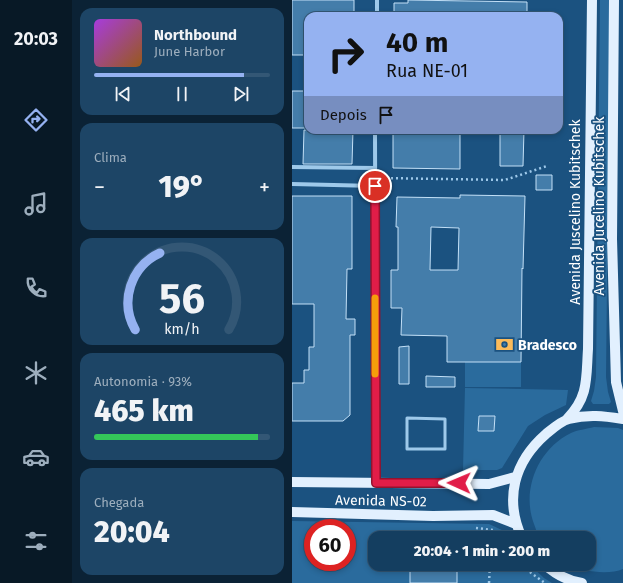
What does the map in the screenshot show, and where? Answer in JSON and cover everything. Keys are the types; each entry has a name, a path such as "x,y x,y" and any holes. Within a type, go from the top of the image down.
{"main road":[{"name":"Avenida Juscelino Kubitschek","path":"567,419 574,413 582,400 586,383 588,349 592,0"},
{"name":"Avenida Jucelino Kubitschek","path":"614,0 612,239 616,382 623,411"},
{"path":"519,531 516,524 513,504 515,477 524,459 536,442 567,419 597,415 623,419"},
{"name":"Avenida NS-02","path":"292,482 489,484 515,477"},
{"name":"Avenida NS-02","path":"292,512 433,516 493,515 516,524"},
{"path":"553,571 578,583"}],"street":[{"path":"377,0 377,12"},
{"path":"376,134 376,483"},
{"path":"292,167 375,168"},
{"path":"292,184 375,186"}],"lane":[{"path":"407,418 445,418 445,449 407,449 407,418"}],"path":[{"path":"375,178 505,180 547,166"},
{"path":"490,571 490,583"},
{"path":"529,571 545,583"}],"shaded area":[{"path":"600,0 610,0 606,377 611,402 609,404 593,404 591,401 596,377"},
{"path":"465,361 521,362 521,387 465,387"},
{"path":"465,388 568,390 566,405 545,415 528,426 502,468 497,470 463,470"},
{"path":"594,427 618,428 623,430 623,569 610,572 588,571 596,571 596,531 536,531 531,511 530,498 531,484 535,472 549,449 559,440 573,432"},
{"path":"292,521 304,521 304,571 356,571 356,522 489,524 504,531 368,531 368,571 536,571 552,583 292,583"}],"building":[{"path":"292,0 354,0 354,12 304,12 304,55 292,55"},
{"path":"408,0 527,2 527,12 394,12 394,3 408,3"},
{"path":"292,91 304,91 304,128 292,128"},
{"path":"304,130 304,134 353,134 352,164 303,164"},
{"path":"393,134 460,134 460,169 393,168"},
{"path":"500,134 524,134 523,166 500,166"},
{"path":"536,175 552,175 552,190 536,190"},
{"path":"460,195 525,196 523,269 522,268 521,362 447,362 447,336 401,335 402,308 391,308 391,270 398,270 398,227 396,227 397,197 460,198","holes":["431,227 459,228 458,270 430,270"]},
{"path":"292,196 352,196 352,269 347,269 346,319 355,319 355,335 350,335 350,415 343,421 292,421 292,383 304,383 304,370 309,370 309,347 314,347 314,304 292,304"},
{"path":"409,346 409,384 399,384 399,347"},
{"path":"426,376 455,377 455,387 426,387"},
{"path":"479,416 495,416 494,431 478,431"},
{"path":"410,571 457,571 457,583 410,583"}],"slow traffic":[{"path":"375,298 375,374"}],"place":[{"name":"Bradesco","path":"505,345"}],"route":[{"path":"375,186 376,483 459,483"}]}
